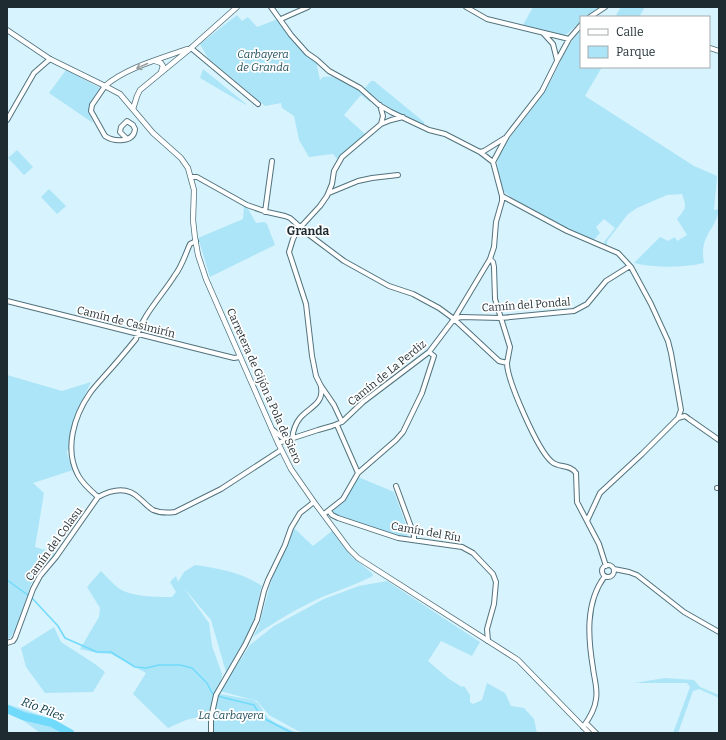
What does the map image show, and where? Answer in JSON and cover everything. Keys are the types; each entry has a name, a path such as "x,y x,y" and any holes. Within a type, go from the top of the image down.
{"street":[{"path":"133,109 140,90 191,48 237,7"},
{"path":"281,20 308,7"},
{"path":"466,7 487,19 569,39"},
{"path":"592,16 605,7"},
{"path":"272,8 291,35 307,53 329,71 360,88 380,105 403,118 429,130 445,134 480,152 493,162 507,136 542,91 569,39 580,26"},
{"name":"Carretera de Gijón a Pola de Siero","path":"7,30 50,59 114,90 129,104 153,133 181,158 188,168 194,190 193,220 198,255 206,279 281,450 291,469 349,549 358,558 518,660 585,725 589,733"},
{"path":"541,32 550,39 553,44 557,61"},
{"path":"127,139 120,141 106,138 91,111 92,105 105,86 120,76 153,61 191,48"},
{"path":"191,48 258,104"},
{"path":"710,48 719,51"},
{"path":"7,120 34,73 50,59"},
{"path":"153,61 159,62 163,66 160,74"},
{"path":"114,90 116,80 120,76"},
{"path":"129,104 135,103"},
{"path":"380,105 382,116 381,124"},
{"path":"292,439 293,429 300,416 316,405 322,391 314,367 306,304 289,252 293,239 297,231 320,206 328,193 334,171 342,157 381,124 391,120 403,118"},
{"path":"480,152 507,136"},
{"path":"265,212 272,161"},
{"name":"Camín de La Perdiz","path":"278,443 337,425 342,422 363,402 429,352 454,319 490,259 494,246 496,222 502,201 493,162"},
{"path":"328,193 358,181 398,175"},
{"path":"191,177 197,177 238,201 265,212 285,216 344,261 389,286 413,294 430,303 454,319 495,358 499,361 507,363"},
{"path":"502,196 567,231 618,253 635,272 668,341 681,410 678,418 600,493 587,521"},
{"path":"196,241 190,244 179,269 138,330 136,339 90,393 78,415 72,434 72,455 76,471 80,478 98,497 111,492 125,490 135,494 154,510 162,512 175,512 221,489 281,450"},
{"path":"490,259 493,262 494,268 495,299 510,347 507,367 514,390 529,423 550,460 555,464 571,468 576,473 577,502 599,544 606,566"},
{"name":"Camín del Pondal","path":"454,319 461,317 501,318 579,310 587,304 606,281 630,266"},
{"name":"Camín de Casimirín","path":"7,301 234,358 240,357"},
{"path":"324,514 343,499 358,473 396,440 407,425 422,393 434,356 429,352"},
{"path":"321,386 334,405 342,422"},
{"path":"678,418 685,416 719,440"},
{"path":"337,425 358,473"},
{"path":"272,429 286,441"},
{"path":"396,486 414,535 414,540"},
{"name":"Camín del Colasu","path":"7,643 15,638 31,592 44,570 56,557 98,497"},
{"path":"211,733 211,718 215,696 238,660 257,620 268,580 285,545 291,528 300,513 314,502"},
{"name":"Camín del Ríu","path":"329,511 332,515 338,518 398,538 462,547 477,556 493,574 496,585 494,604 487,629 488,642"},
{"path":"606,566 610,566 614,570 637,575 684,612 719,632"},
{"path":"605,576 602,572 603,568 606,566"},
{"path":"605,576 609,577 612,575 614,570"},
{"path":"596,733 585,725 593,709 596,698 589,627 590,612 600,584 605,576"}],"green space":[{"path":"533,7 599,7 586,16 580,16 580,22 564,35 523,25"},
{"path":"621,7 645,7 640,16 616,15"},
{"name":"Carbayera de Granda","path":"237,15 242,21 248,17 257,27 278,19 299,48 316,61 320,80 323,77 329,76 342,80 371,100 370,102 361,95 344,115 365,134 337,159 333,154 309,157 299,140 294,116 282,108 281,103 265,106 208,58 200,44"},
{"path":"580,31 580,68 601,68 585,96 694,166 717,176 714,210 719,209 717,217 705,240 703,254 704,263 669,267 634,263 660,237 668,241 675,237 677,241 687,235 677,219 685,208 685,202 682,194 667,195 637,208 628,214 607,241 607,245 605,245 604,242 615,228 604,219 596,227 600,233 594,240 531,210 509,196 503,190 498,174 498,156 513,133 542,95 569,45"},
{"path":"203,69 246,104 246,105 200,78"},
{"path":"66,70 100,88 90,104 90,112 93,123 49,93"},
{"path":"371,81 374,81 424,122 424,125 390,109 364,89"},
{"path":"17,150 33,167 24,175 8,158"},
{"path":"49,189 66,206 57,214 41,197"},
{"path":"244,206 247,207 256,223 264,222 267,224 275,245 210,277 198,238 243,219"},
{"path":"7,375 62,391 91,382 81,403 67,451 73,470 33,483 44,493 35,547 55,553 31,584 16,629 10,638 7,639"},
{"path":"358,477 394,492 409,533 406,537 395,535 333,514 333,511 345,501"},
{"path":"294,528 313,546 332,531 352,557 372,573 373,576 304,606 253,637 259,626 271,581"},
{"name":"La Carbayera","path":"195,565 239,574 262,586 256,612 249,631 226,672 211,620 183,587 209,623 212,646 222,674 220,694 253,700 258,703 268,718 298,733 211,733 213,707 209,710 207,715 186,720 168,728 133,694 146,673 111,654 97,653 80,649 99,617 100,608 87,587 101,571 117,587 128,593 143,596 172,597 176,592 170,582 176,576 178,582 184,572"},
{"path":"387,581 480,642 472,656 441,641 428,661 449,679 462,687 464,686 470,695 470,702 473,704 482,700 487,683 505,693 511,706 524,708 534,719 537,733 308,733 298,731 269,715 257,701 220,691 250,645 274,626 324,599 359,586"},
{"path":"54,627 61,642 105,672 93,692 45,693 26,667 21,648"},
{"path":"665,678 694,680 700,687 719,695 719,698 699,689 693,691 678,733 673,733 690,687 687,683 628,684"},
{"path":"7,704 48,718 74,733 38,733 39,732 7,709"}],"waterway":[{"path":"7,580 32,598 58,626 65,638 97,652 111,652 135,667 146,668 159,665 180,665 192,668 207,683 212,693 217,696 254,705 261,717 292,733"},
{"name":"Río Piles","path":"7,709 23,716 52,723 70,733"}],"district":[{"name":"Granda","path":"308,231"}]}
